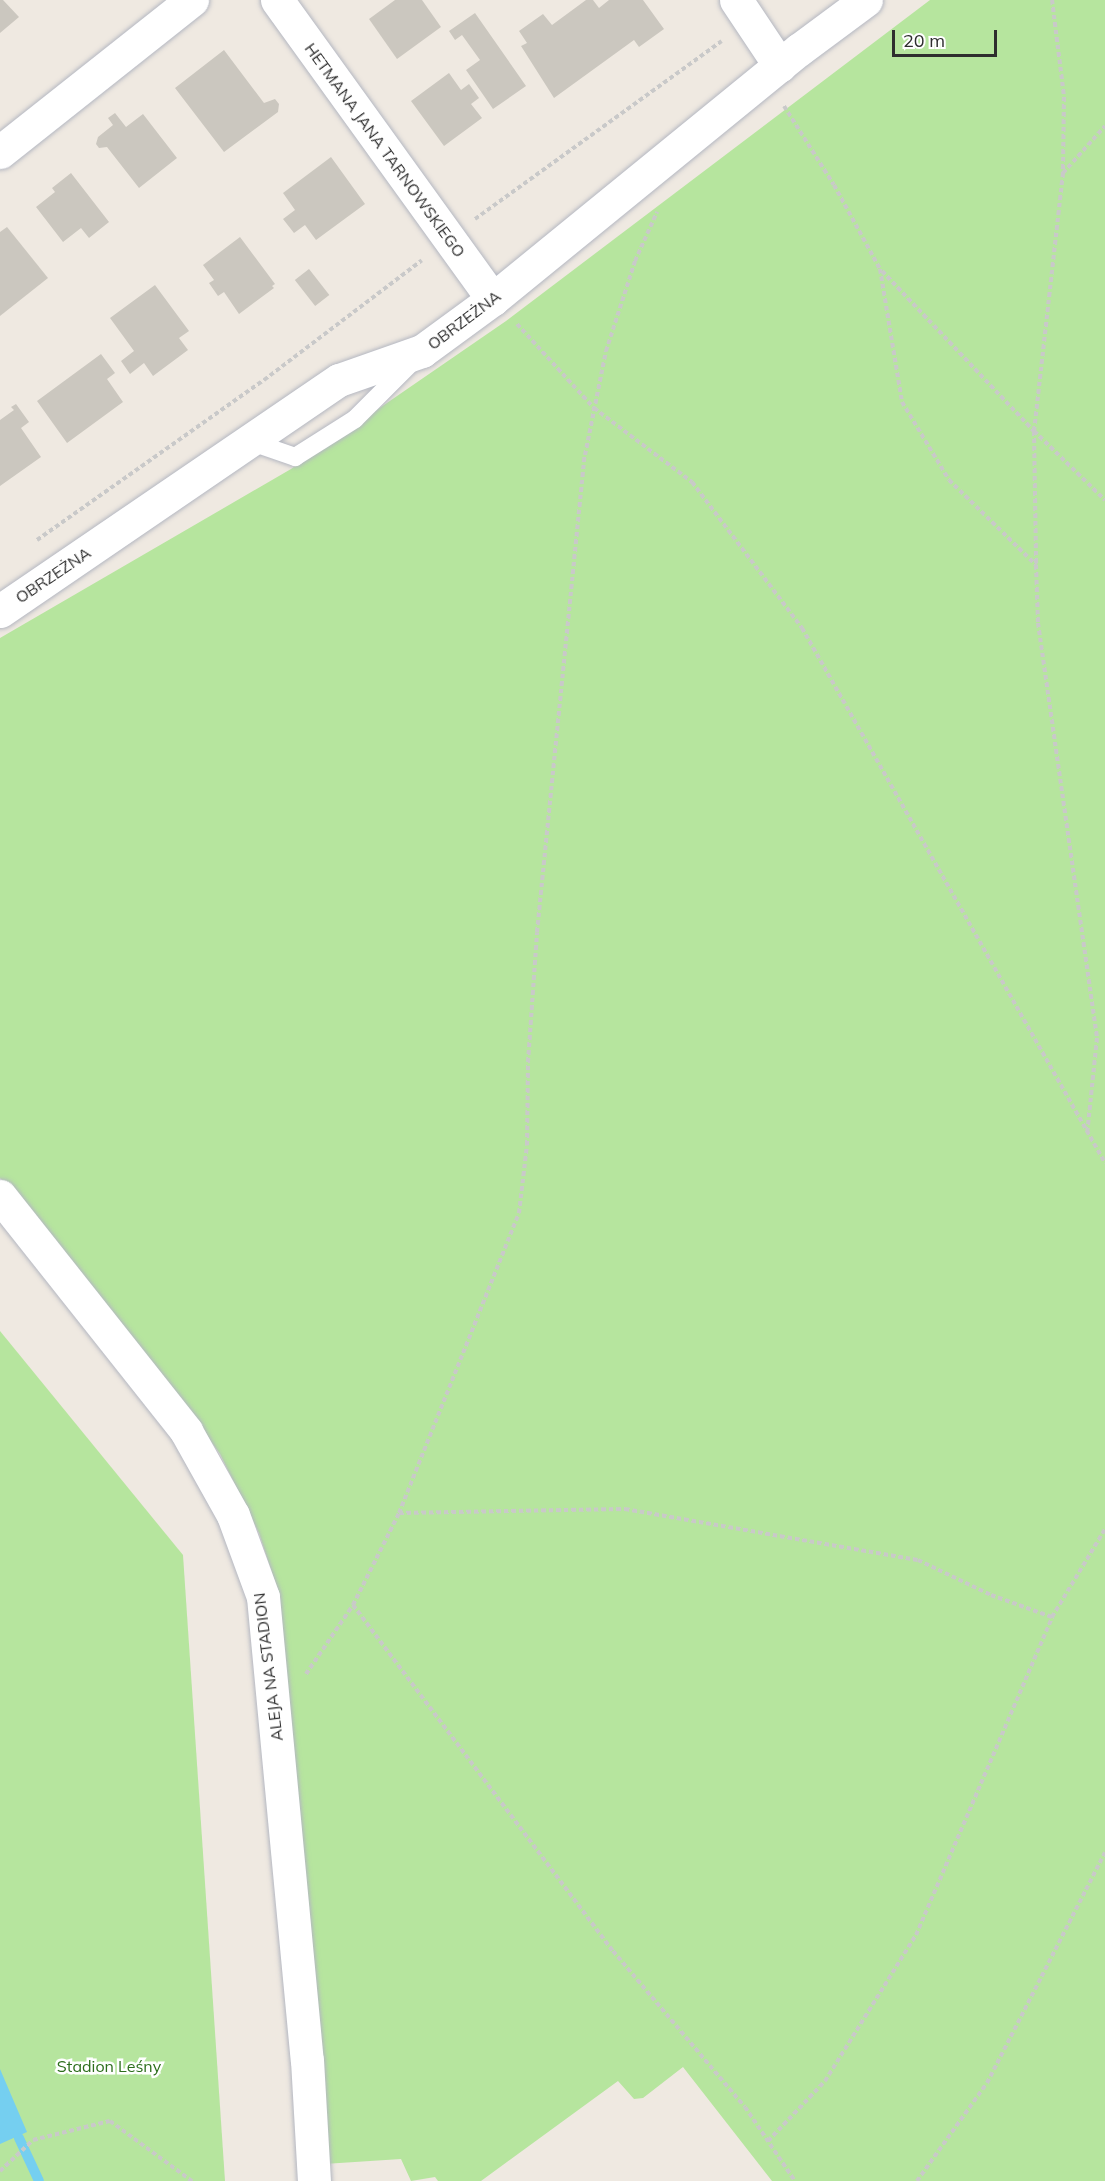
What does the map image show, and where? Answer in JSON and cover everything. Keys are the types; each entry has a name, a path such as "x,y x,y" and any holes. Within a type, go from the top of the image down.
{"street":[{"path":"0,152 192,0"},
{"name":"HETMANA JANA TARNOWSKIEGO","path":"277,0 493,299"},
{"name":"OBRZEŻNA","path":"0,611 339,380 422,351 493,299 773,71 866,0"},
{"path":"744,10 773,71"},
{"name":"ALEJA NA STADION","path":"0,1196 186,1431 233,1515 263,1597 307,2060 314,2181"}],"path":[{"path":"1052,0 1064,97 1063,173 1034,431 1036,565 1038,622 1097,1038 1087,1134"},
{"path":"29,546 264,380 744,10"},
{"path":"773,71 880,269 1034,431 1105,500"},
{"path":"1063,173 1105,126"},
{"path":"275,1719 353,1605 399,1513 519,1213 527,1145 528,1062 537,932 585,454 606,351 635,261 662,202"},
{"path":"880,269 902,402 949,480 1036,565"},
{"path":"493,299 594,408 692,482 802,628 1087,1134 1105,1162"},
{"path":"399,1513 625,1509 918,1560 991,1595 1052,1617"},
{"path":"768,2141 825,2081 916,1935 1052,1617 1105,1528"},
{"path":"353,1605 613,1951 745,2107 795,2181"},
{"path":"917,2181 987,2083 1105,1852"},
{"path":"0,2171 33,2140 110,2121 192,2181"}],"green space":[{"path":"930,0 1105,0 1105,2181 772,2181 683,2067 643,2098 634,2099 618,2081 481,2181 438,2181 435,2177 411,2181 401,2159 324,2164 279,1594 259,1533 220,1454 193,1416 0,1178 0,638 291,469 506,321"},
{"name":"Stadion Leśny","path":"0,1331 183,1555 225,2181 0,2181"}],"water":[{"path":"0,2069 27,2132 0,2144"}],"building":[{"path":"0,0 3,0 19,17 0,33"},
{"path":"395,0 422,0 441,27 397,59 369,19"},
{"path":"586,0 593,0 599,8 609,0 643,0 664,29 639,47 634,40 554,98 521,46 527,43 519,31 543,14 552,25"},
{"path":"475,13 526,86 493,109 466,70 480,60 462,35 455,40 449,31"},
{"path":"224,50 264,103 275,99 279,104 278,112 224,152 175,88"},
{"path":"449,73 461,90 469,84 479,98 471,104 482,118 444,146 411,101"},
{"path":"115,113 126,127 143,114 177,158 139,188 107,147 99,148 96,144 98,137 113,125 108,118"},
{"path":"331,157 365,204 316,240 305,225 294,233 283,219 295,210 283,193"},
{"path":"71,173 109,222 89,238 81,228 63,242 36,207 55,192 52,188"},
{"path":"7,227 48,278 0,316 0,232"},
{"path":"240,237 275,284 272,286 274,288 239,314 224,292 218,296 209,283 214,280 203,265"},
{"path":"309,269 329,295 315,306 295,280"},
{"path":"155,285 189,331 179,338 188,350 153,376 144,363 130,374 121,361 134,351 110,318"},
{"path":"101,354 115,373 107,379 123,402 67,443 37,401"},
{"path":"16,404 29,422 21,428 41,457 0,486 0,420 14,410 11,407"}],"waterway":[{"path":"19,2138 39,2181"}]}
